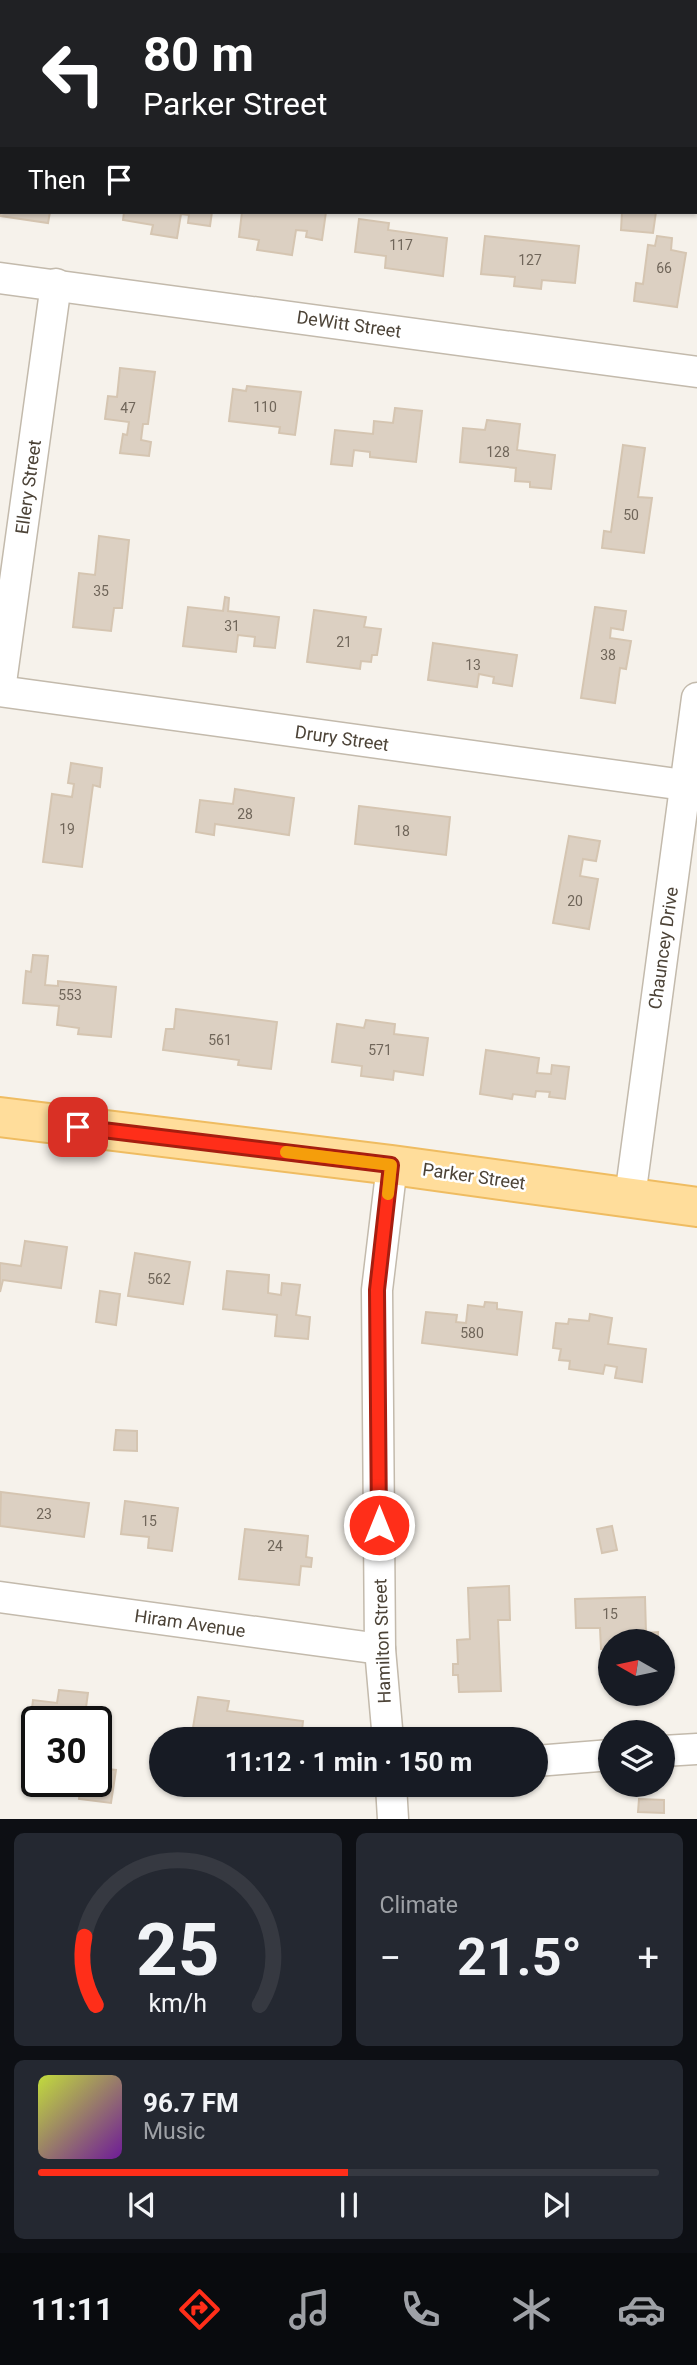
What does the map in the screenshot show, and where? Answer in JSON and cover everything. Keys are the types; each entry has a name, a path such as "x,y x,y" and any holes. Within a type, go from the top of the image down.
{"main road":[{"name":"Parker Street","path":"0,1117 391,1165 697,1207"}],"street":[{"name":"DeWitt Street","path":"0,278 697,372"},
{"name":"Ellery Street","path":"0,691 56,285"},
{"name":"Drury Street","path":"0,691 684,785"},
{"name":"Chauncey Drive","path":"630,1197 697,698"},
{"name":"Hamilton Street","path":"386,1727 380,1649 377,1290 391,1165"},
{"name":"Hiram Avenue","path":"0,1597 380,1649"},
{"path":"675,1750 697,1749"},
{"path":"548,1760 598,1756"},
{"path":"392,1797 393,1819"}],"building":[{"path":"0,214 50,214 48,223"},
{"path":"124,214 181,214 177,238 151,234 153,225 123,220"},
{"path":"181,214 212,214 210,226 188,223 189,215"},
{"path":"242,214 326,214 322,240 306,237 307,231 296,230 292,255 257,250 259,240 239,237"},
{"path":"622,214 656,214 653,233 621,230"},
{"path":"359,219 389,223 388,230 447,238 443,276 385,268 386,256 355,252"},
{"path":"485,236 579,246 575,283 542,280 541,289 514,286 515,277 481,274"},
{"path":"657,236 672,238 671,250 686,253 677,307 634,301 636,283 643,284 648,245 655,246"},
{"path":"120,368 155,372 148,424 143,424 141,440 151,442 149,456 120,453 123,434 127,435 129,422 105,419 108,396 117,397"},
{"path":"247,386 301,392 295,435 279,433 280,427 229,421 233,389 246,391"},
{"path":"395,408 422,411 416,462 370,457 370,452 354,450 352,466 331,464 335,430 373,434 374,421 393,423"},
{"path":"487,420 520,424 517,450 555,455 551,489 530,487 530,482 515,481 516,468 460,462 463,428 485,430"},
{"path":"623,445 645,448 638,497 652,498 644,553 602,548 604,531 611,532"},
{"path":"99,536 129,540 122,608 114,608 111,631 73,627 79,573 95,575"},
{"path":"225,597 229,598 228,611 279,617 275,648 254,646 255,637 238,635 236,652 183,646 188,607 223,611"},
{"path":"595,607 626,611 623,630 611,628 610,638 631,641 626,669 620,668 615,703 581,698"},
{"path":"314,610 366,617 364,627 381,629 377,655 372,655 371,662 361,661 360,669 307,662"},
{"path":"433,643 517,655 512,686 493,683 494,677 479,674 477,687 428,680"},
{"path":"71,763 102,768 100,787 93,785 82,867 43,862 52,794 72,797 74,784 68,783"},
{"path":"235,789 294,798 289,835 215,824 214,835 196,832 200,800 233,804"},
{"path":"359,806 450,817 446,855 355,844"},
{"path":"569,836 600,841 596,861 583,859 580,876 598,879 589,929 553,923"},
{"path":"33,955 48,956 45,985 58,986 58,981 116,987 111,1037 78,1034 79,1028 57,1025 59,1006 23,1003 26,971 31,972"},
{"path":"176,1009 277,1022 271,1069 238,1065 239,1060 163,1050 166,1029 174,1029"},
{"path":"366,1020 395,1024 394,1034 428,1038 423,1075 394,1071 393,1080 361,1076 362,1066 332,1062 337,1024 364,1028"},
{"path":"486,1050 539,1058 537,1073 551,1074 552,1065 569,1067 565,1099 549,1097 550,1092 536,1091 535,1097 513,1094 512,1099 480,1094"},
{"path":"25,1241 67,1247 61,1288 3,1280 0,1292 0,1263 21,1266"},
{"path":"135,1253 190,1262 183,1304 128,1296"},
{"path":"227,1271 269,1275 268,1293 281,1295 282,1283 300,1285 296,1315 310,1317 308,1339 275,1336 277,1315 223,1309"},
{"path":"100,1291 120,1294 116,1325 96,1322"},
{"path":"485,1302 497,1303 497,1309 522,1312 517,1355 422,1343 426,1312 457,1315 456,1322 466,1323 468,1305 484,1307"},
{"path":"590,1314 612,1318 608,1344 646,1349 642,1382 615,1378 617,1367 605,1365 603,1374 569,1369 570,1361 559,1360 561,1349 553,1348 556,1323 568,1324 569,1319 589,1321"},
{"path":"116,1430 137,1431 137,1451 114,1450"},
{"path":"1,1492 89,1503 84,1537 0,1526"},
{"path":"125,1501 178,1508 172,1551 148,1548 149,1537 121,1534"},
{"path":"612,1526 617,1550 602,1553 597,1529"},
{"path":"245,1529 308,1536 306,1557 312,1558 311,1567 301,1566 299,1585 239,1579"},
{"path":"509,1586 510,1620 498,1620 501,1691 459,1692 458,1675 453,1675 453,1664 458,1664 457,1640 470,1639 468,1588"},
{"path":"645,1597 646,1629 576,1628 575,1599"},
{"path":"59,1690 88,1693 86,1706 32,1706 33,1700 57,1703"},
{"path":"198,1697 229,1701 227,1711 303,1721 302,1727 193,1727"},
{"path":"112,1770 116,1770 112,1796"},
{"path":"79,1797 112,1797 111,1803"},
{"path":"639,1799 664,1800 664,1813 638,1812"}],"slow traffic":[{"path":"286,1152 391,1165 388,1194"}],"route":[{"path":"78,1127 391,1165 377,1290 379,1525"}]}
